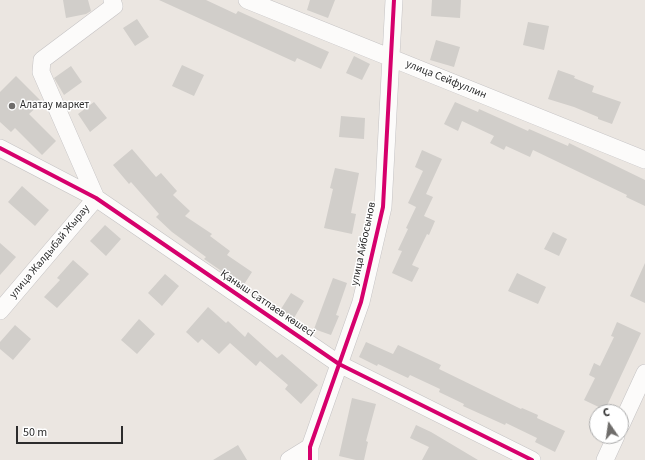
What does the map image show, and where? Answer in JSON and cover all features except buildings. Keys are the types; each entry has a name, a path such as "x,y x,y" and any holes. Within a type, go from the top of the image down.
{"street":[{"name":"улица Сейфуллин","path":"247,0 645,160"},
{"name":"улица Айбосынов","path":"310,454 361,302 383,206 394,0"},
{"name":"улица Жалдыбай Жырау","path":"0,311 96,198 41,72 42,60 115,2"},
{"name":"Қаныш Сатпаев көшесі","path":"0,148 96,198 339,364 532,460"},
{"path":"629,408 645,373"},
{"path":"605,460 612,444"},
{"path":"288,460 310,454"}],"cycle path":[{"path":"310,460 310,447 361,302 383,207 394,0"},
{"path":"0,148 96,198 339,364 532,460"}],"place":[{"name":"Алатау маркет","path":"12,106"}]}
